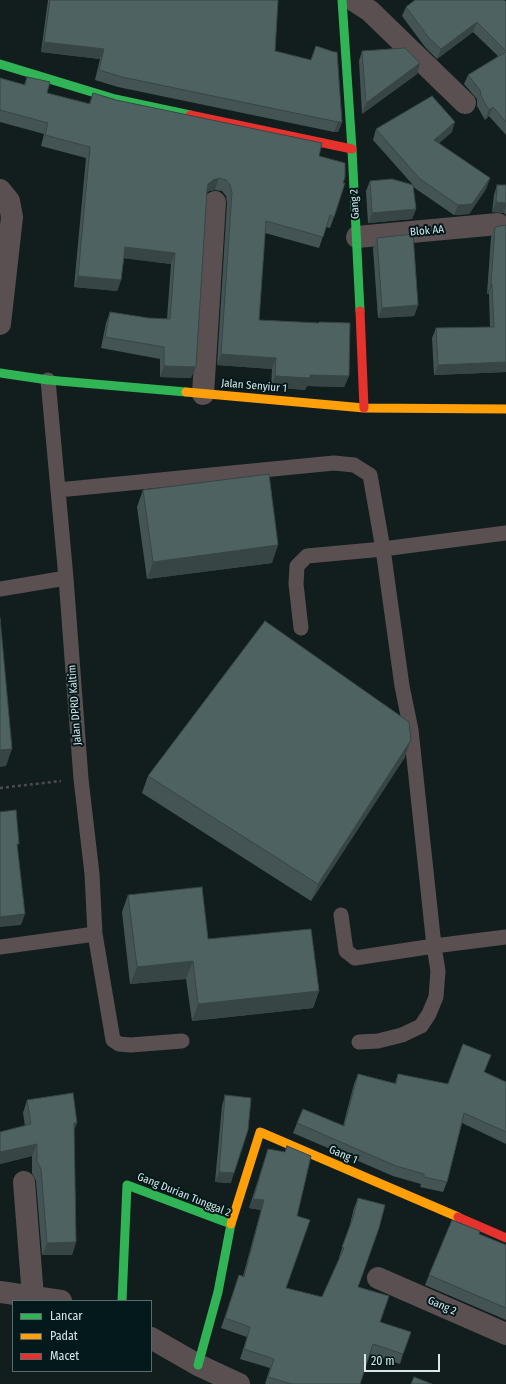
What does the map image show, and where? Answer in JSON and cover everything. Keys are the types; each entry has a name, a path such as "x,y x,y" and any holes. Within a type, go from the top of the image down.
{"street":[{"name":"Gang 2","path":"342,0 357,237 364,408"},
{"path":"353,0 370,11 465,103"},
{"path":"0,64 115,99 352,149"},
{"path":"0,190 9,201 12,217 0,324"},
{"path":"203,394 215,202"},
{"name":"Blok AA","path":"357,237 498,224"},
{"name":"Jalan Senyiur 1","path":"0,373 48,380 364,408 506,409"},
{"name":"Gang 1","path":"231,1224 260,1132 506,1238"},
{"path":"24,1182 33,1297"},
{"name":"Gang Durian Tunggal 2","path":"122,1300 127,1185 231,1224 218,1292 198,1365"},
{"name":"Gang 2","path":"378,1278 506,1334"},
{"path":"0,1292 53,1300"},
{"path":"152,1339 198,1365 239,1384"}],"lane":[{"name":"Jalan DPRD Kaltim","path":"48,380 66,578 81,778 92,874 95,934 113,1040 119,1044 131,1045 182,1041"},
{"path":"58,490 334,463 354,465 370,475 383,549 402,686 411,730 434,946 438,970 436,997 429,1014 421,1026 402,1035 378,1041 359,1042"},
{"path":"301,628 296,584 297,566 307,556 383,549 506,533"},
{"path":"0,588 66,578"},
{"path":"341,916 346,951 355,958 506,937"},
{"path":"0,947 95,934"}],"path":[{"path":"0,788 81,778"}],"building":[{"path":"50,0 278,0 275,51 311,60 316,46 337,52 342,122 122,77 99,70 104,49 44,42"},
{"path":"415,0 504,0 506,2 506,51 477,22 441,49 429,38 406,7"},
{"path":"405,48 420,63 366,103 362,51"},
{"path":"506,52 506,122 493,107 489,110 481,96 480,90 468,75"},
{"path":"27,77 50,82 47,93 90,104 93,93 116,100 322,143 319,156 345,163 345,177 343,183 345,183 334,217 330,215 323,237 266,221 259,320 350,323 349,376 310,375 310,378 275,376 276,358 221,354 232,192 230,185 226,180 219,178 208,184 207,190 196,367 164,366 164,347 105,337 110,312 148,318 170,319 175,253 125,247 121,280 78,276 90,147 45,135 48,123 0,110 0,78 25,85"},
{"path":"432,96 455,122 434,140 490,178 472,204 458,205 420,179 376,129"},
{"path":"392,179 413,185 416,209 372,213 370,181"},
{"path":"497,185 506,185 506,203 496,202"},
{"path":"506,225 506,362 438,365 436,328 494,327 491,284 495,227"},
{"path":"413,234 418,305 382,308 377,238"},
{"path":"269,474 278,545 153,562 143,490"},
{"path":"0,618 12,749 0,750"},
{"path":"265,621 409,722 411,740 318,884 148,776"},
{"path":"16,810 19,844 17,844 25,914 0,917 0,812"},
{"path":"202,887 208,939 311,929 319,991 198,1004 193,961 137,967 128,895"},
{"path":"463,1044 491,1055 484,1072 506,1082 506,1132 464,1113 447,1182 424,1177 424,1174 396,1166 297,1123 303,1109 344,1126 358,1074 396,1084 398,1074 448,1084"},
{"path":"73,1093 77,1123 74,1123 76,1242 47,1243 41,1169 37,1161 37,1144 0,1152 0,1132 31,1124 27,1100"},
{"path":"225,1095 251,1098 248,1130 234,1173 219,1172"},
{"path":"287,1146 311,1156 297,1216 310,1220 286,1288 322,1297 344,1248 342,1247 353,1218 358,1198 385,1205 379,1228 358,1287 389,1296 380,1322 411,1332 403,1354 373,1344 360,1384 292,1384 268,1377 274,1359 244,1349 250,1327 225,1318 239,1275 244,1277 264,1200 253,1199 268,1149 285,1152"},
{"path":"452,1220 480,1231 479,1234 506,1245 506,1308 429,1275"},
{"path":"414,1377 432,1384 411,1384"}],"traffic: fast":[{"path":"342,0 352,149 360,311"},
{"path":"0,64 115,99 190,115"},
{"path":"0,373 48,380 186,392"},
{"path":"122,1300 127,1185 231,1224 218,1292 198,1365"}],"traffic: slow":[{"path":"186,392 364,408 506,409"},
{"path":"231,1224 260,1132 458,1217"}],"traffic: jam":[{"path":"190,115 352,149"},
{"path":"360,311 364,408"},
{"path":"458,1217 506,1238"}]}
